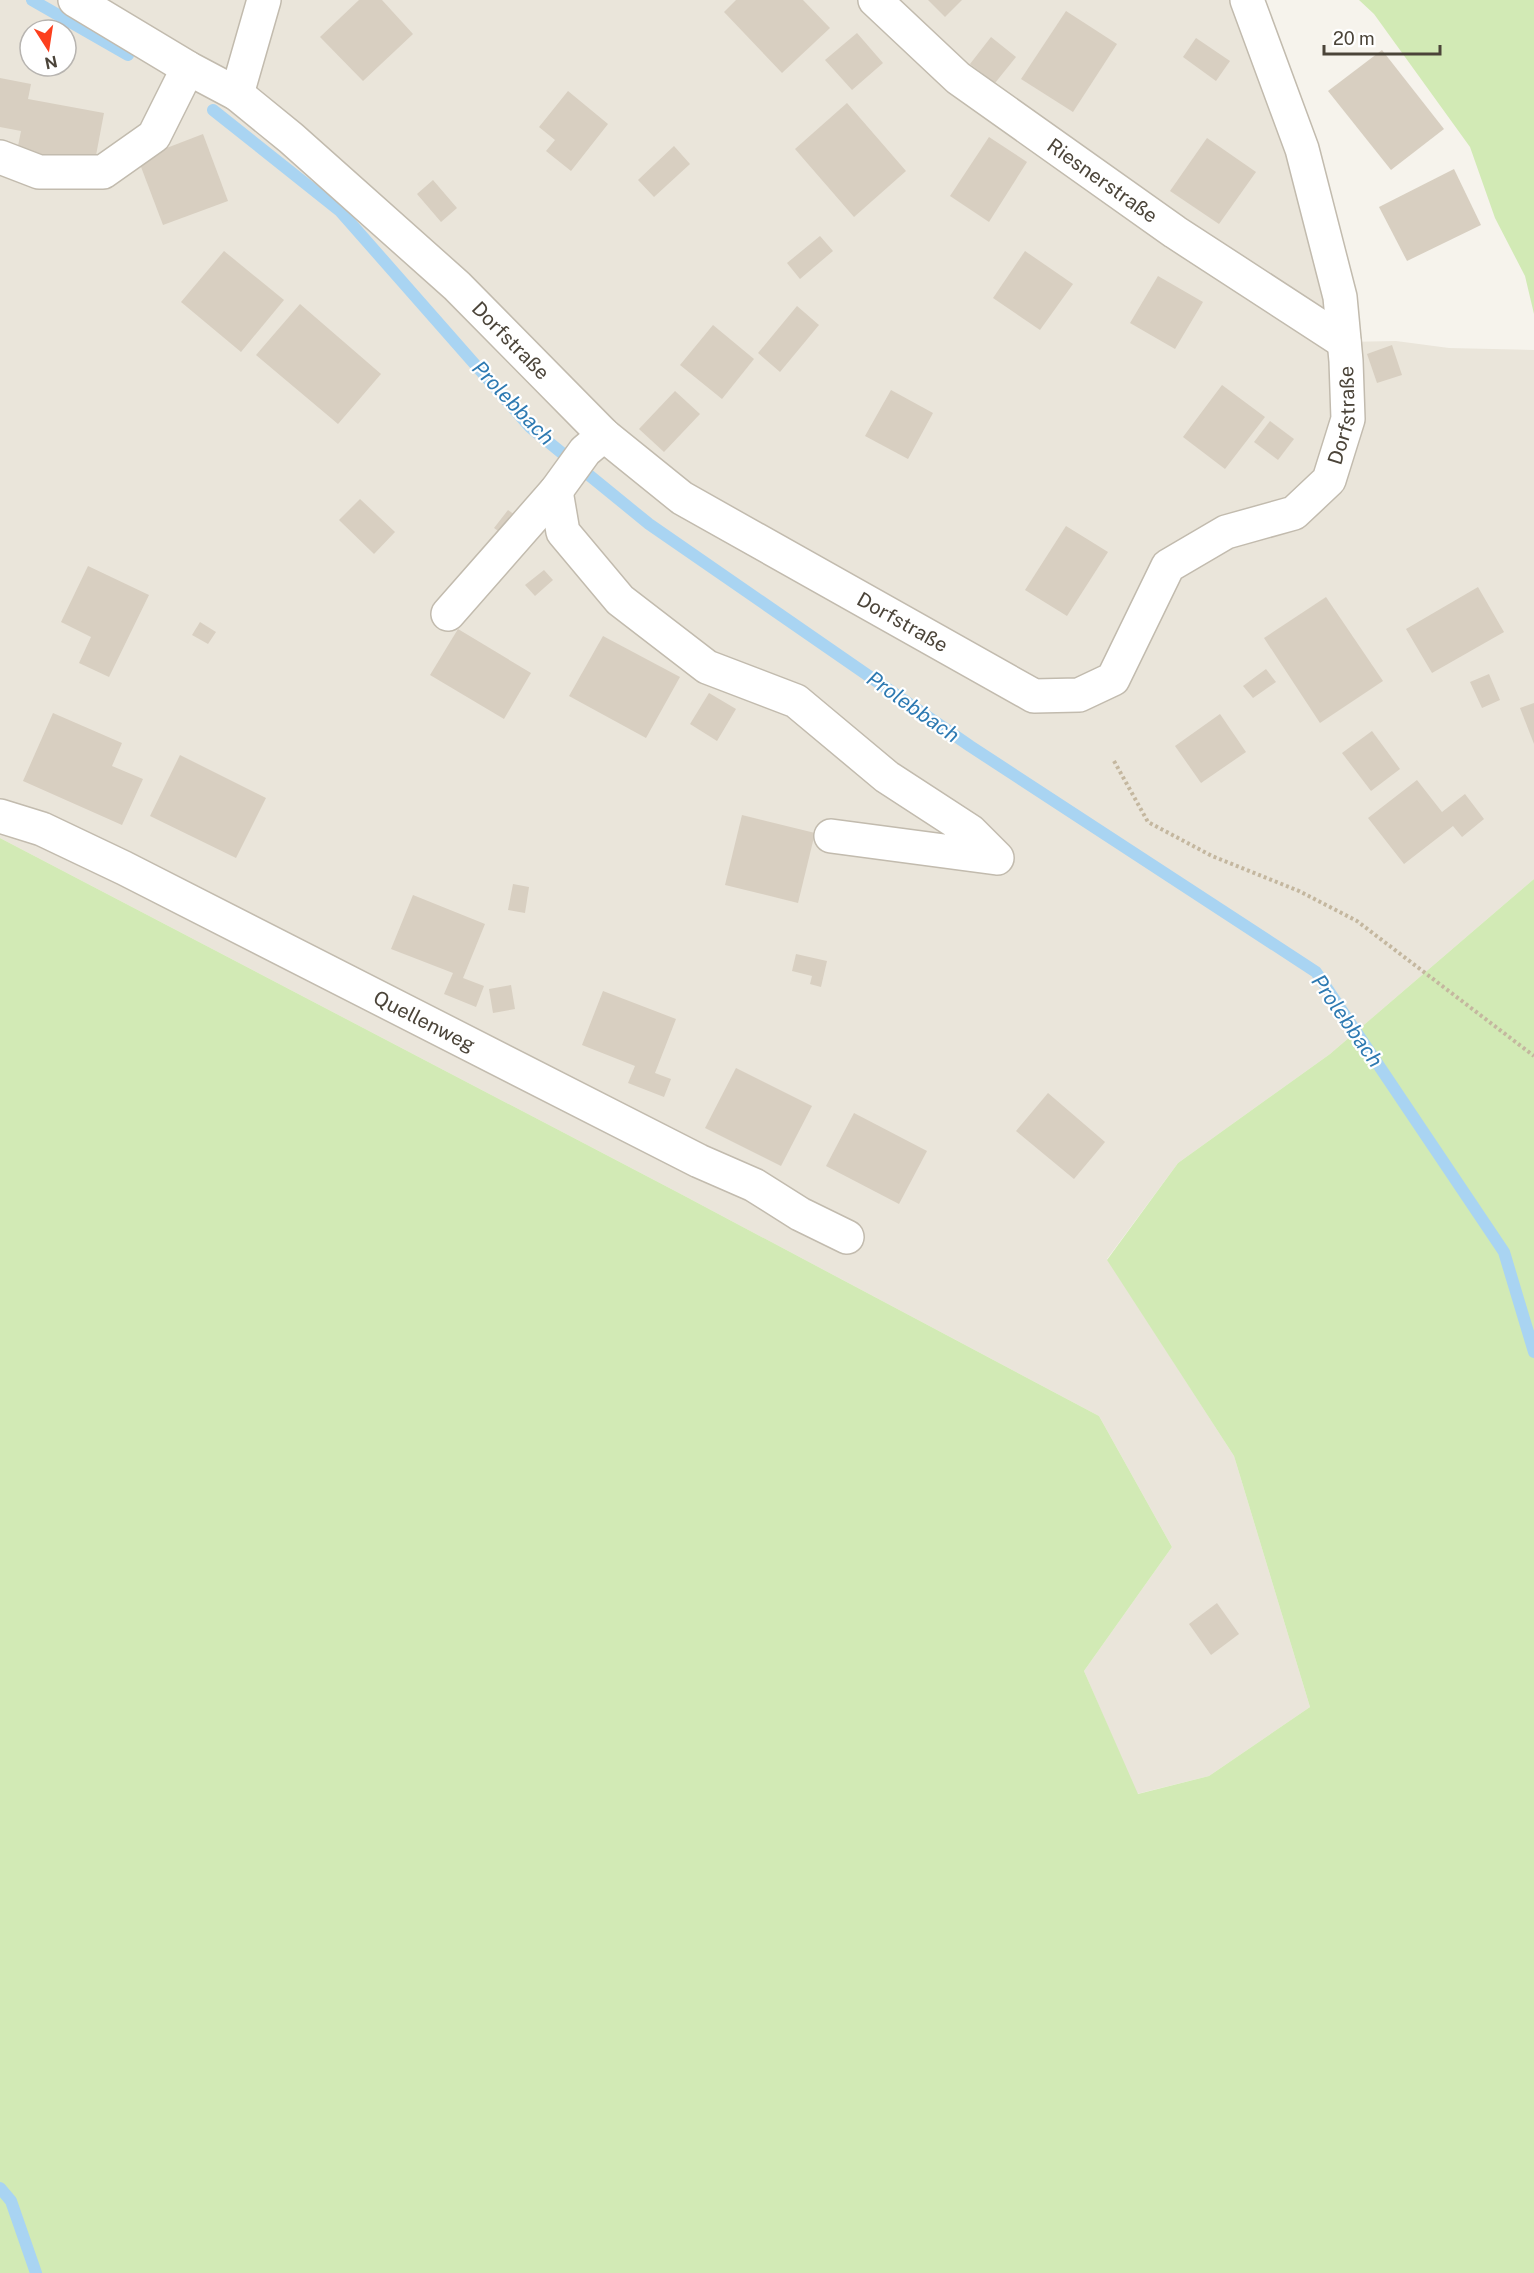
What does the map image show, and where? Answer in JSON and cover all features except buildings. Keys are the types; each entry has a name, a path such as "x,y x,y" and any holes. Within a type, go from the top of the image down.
{"street":[{"name":"Dorfstraße","path":"75,0 188,68 237,94 291,138 457,286 594,443 682,498 1034,696 1080,695 1113,679 1168,566 1226,532 1294,513 1329,480 1348,419 1340,297 1302,149 1247,0"},
{"path":"237,94 264,0"},
{"name":"Riesnerstraße","path":"875,0 958,78 1175,232 1344,342"},
{"path":"0,157 39,172 104,172 154,136 188,68"},
{"path":"448,614 556,491 594,443"},
{"path":"556,491 563,532 620,600 707,667 796,701 887,777 970,831 997,858 831,836"},
{"name":"Quellenweg","path":"0,816 42,830 124,868 689,1156 754,1185 800,1214 847,1237"}],"path":[{"path":"1113,761 1148,822 1212,856 1299,891 1357,921 1534,1056"}],"shaded area":[{"path":"0,0 1247,0 1344,342 1396,341 1449,348 1534,350 1534,879 1330,1054 1178,1163 1107,1259 1234,1456 1310,1707 1209,1776 1137,1794 1084,1671 1172,1547 1099,1416 679,1193 0,838"}],"green space":[{"path":"1359,0 1534,0 1534,314 1525,276 1495,218 1470,147 1374,14"},
{"path":"0,838 679,1193 1099,1416 1172,1547 1084,1671 1138,1794 1209,1776 1310,1707 1234,1456 1107,1260 1178,1163 1330,1054 1534,879 1534,2273 0,2273"}],"waterway":[{"name":"Prolebbach","path":"32,0 128,55"},
{"name":"Prolebbach","path":"213,110 340,211 530,427 649,524 970,746 1316,972 1504,1252 1534,1352"},
{"path":"0,2188 11,2201 36,2273"}]}
